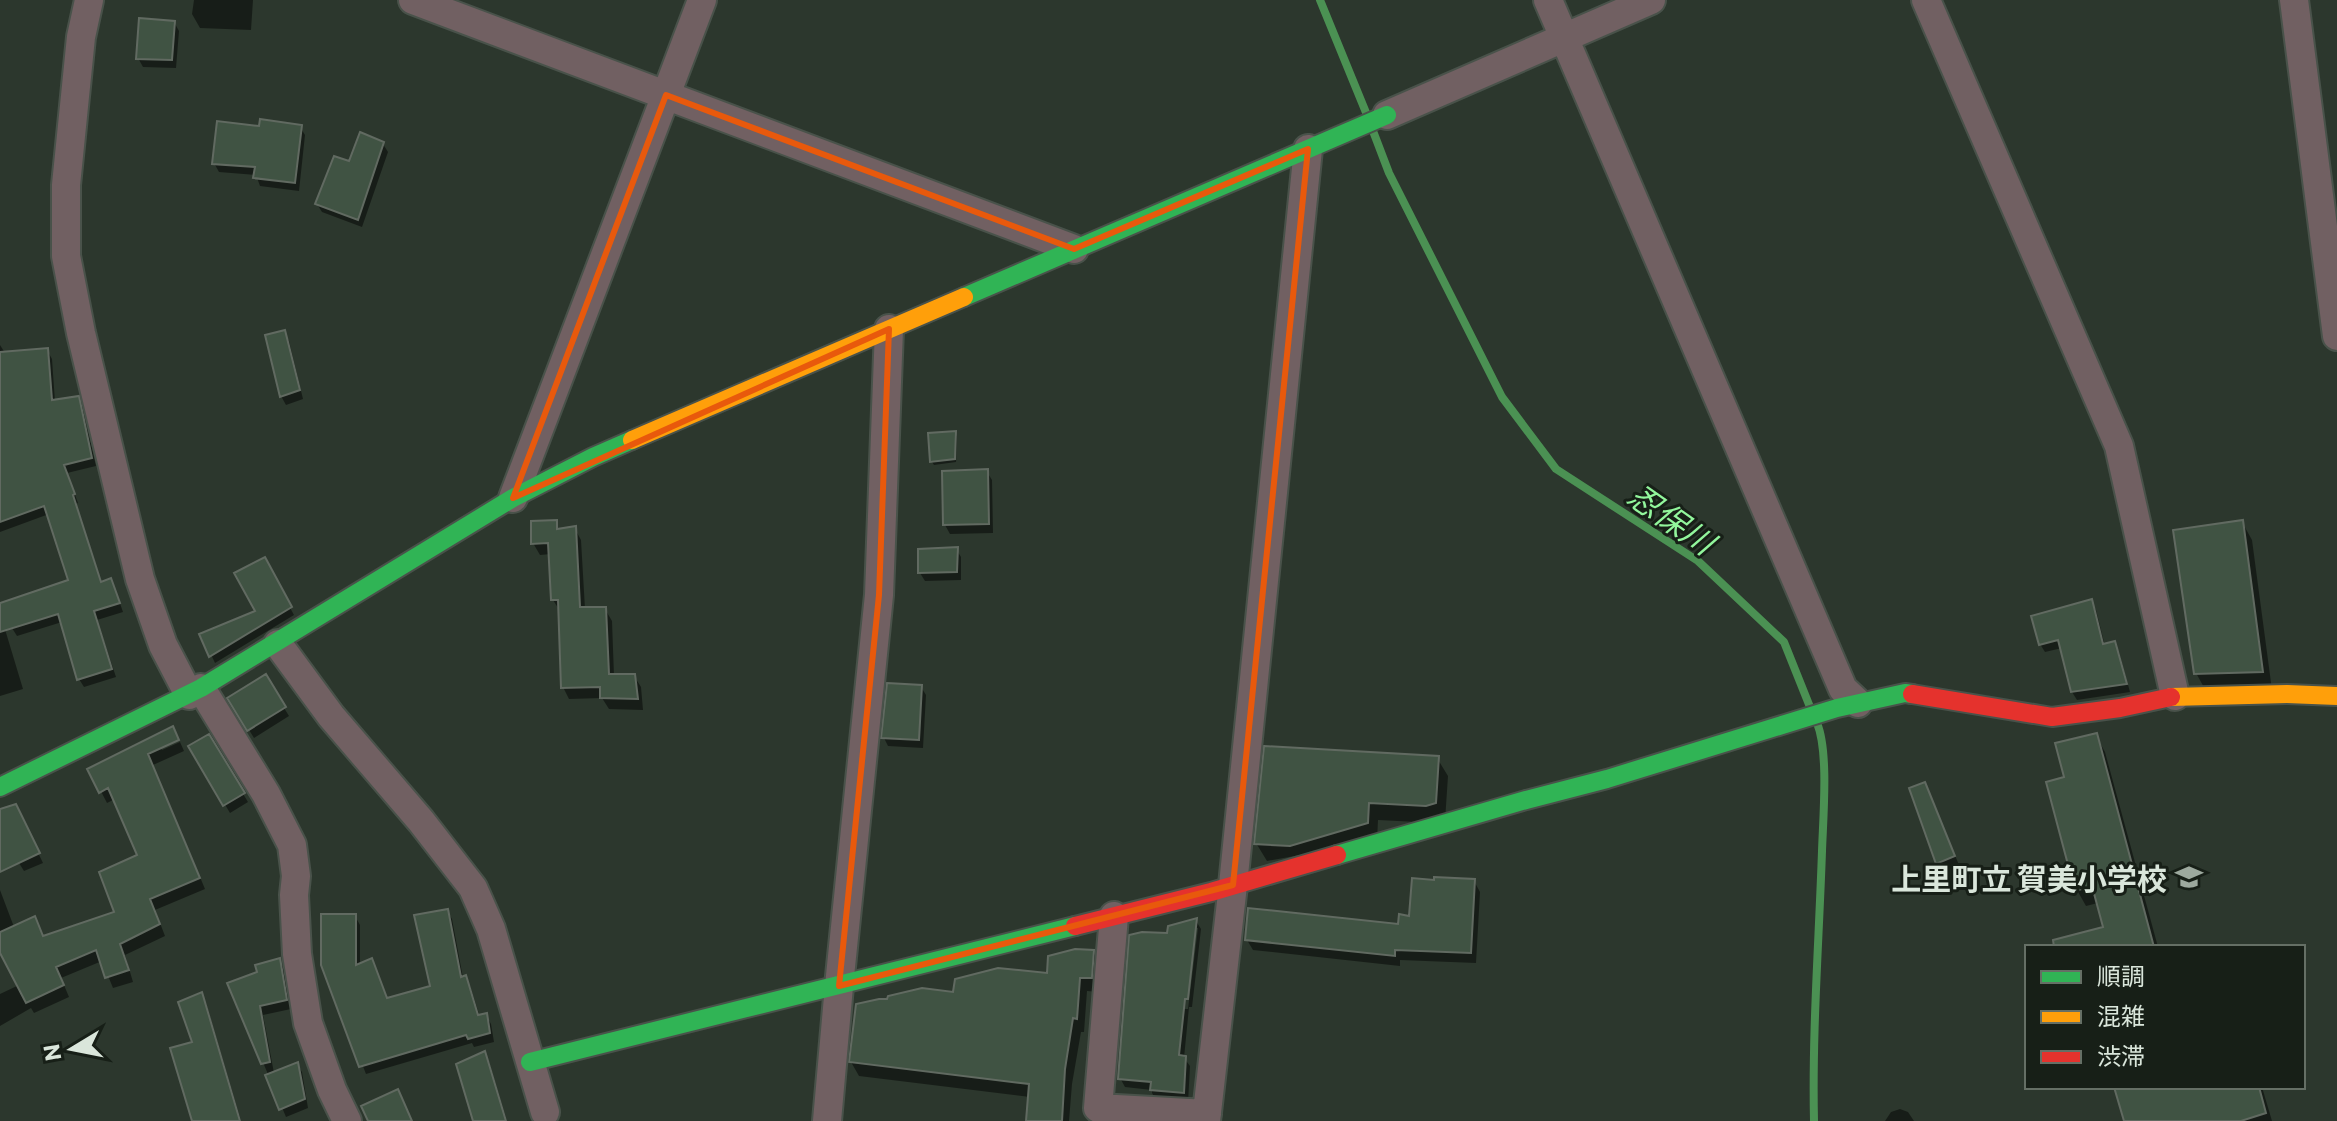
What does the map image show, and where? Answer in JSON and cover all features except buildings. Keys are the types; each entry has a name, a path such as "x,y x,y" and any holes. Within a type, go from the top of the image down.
{"street":[{"path":"89,0 78,67 66,185 66,256 81,333 140,579 163,645 266,794 292,845 296,876 297,954 308,1023 332,1090 347,1121"},
{"path":"413,0 1074,249"},
{"path":"513,498 702,0"},
{"path":"1548,0 1843,689 1844,706"},
{"path":"0,787 195,692 513,498 593,457 1651,0"},
{"path":"1926,0 2119,446 2175,696"},
{"path":"2294,0 2337,336"},
{"path":"1114,916 1098,1108 1206,1118 1233,885 1308,149"},
{"path":"827,1121 879,595 889,329"},
{"path":"278,644 331,716 421,821 473,888 491,929 545,1112"},
{"path":"530,1062 1233,885 1607,779 1844,706 1905,693 2052,717 2120,708 2175,696 2337,696"}],"highlighted area":[{"path":"666,95 1074,249 1308,149 1233,885 839,986 879,595 889,329 513,498"}],"waterway":[{"name":"忍保川","path":"1320,0 1367,115"},
{"name":"忍保川","path":"1373,131 1389,173 1502,397 1556,469 1698,561 1784,642 1810,707"},
{"name":"忍保川","path":"1814,1121 1824,786 1823,751 1817,723"}],"traffic: fast":[{"path":"964,297 1387,115"},
{"path":"0,787 201,688 513,498 632,440"},
{"path":"1337,855 1607,779 1837,708 1912,694"},
{"path":"530,1062 1075,926"}],"traffic: slow":[{"path":"632,440 964,297"},
{"path":"2171,697 2337,696"}],"traffic: jam":[{"path":"1912,694 2052,717 2171,697"},
{"path":"1075,926 1211,892 1337,855"}],"place":[{"name":"上里町立 賀美小学校","path":"2189,877"}]}
